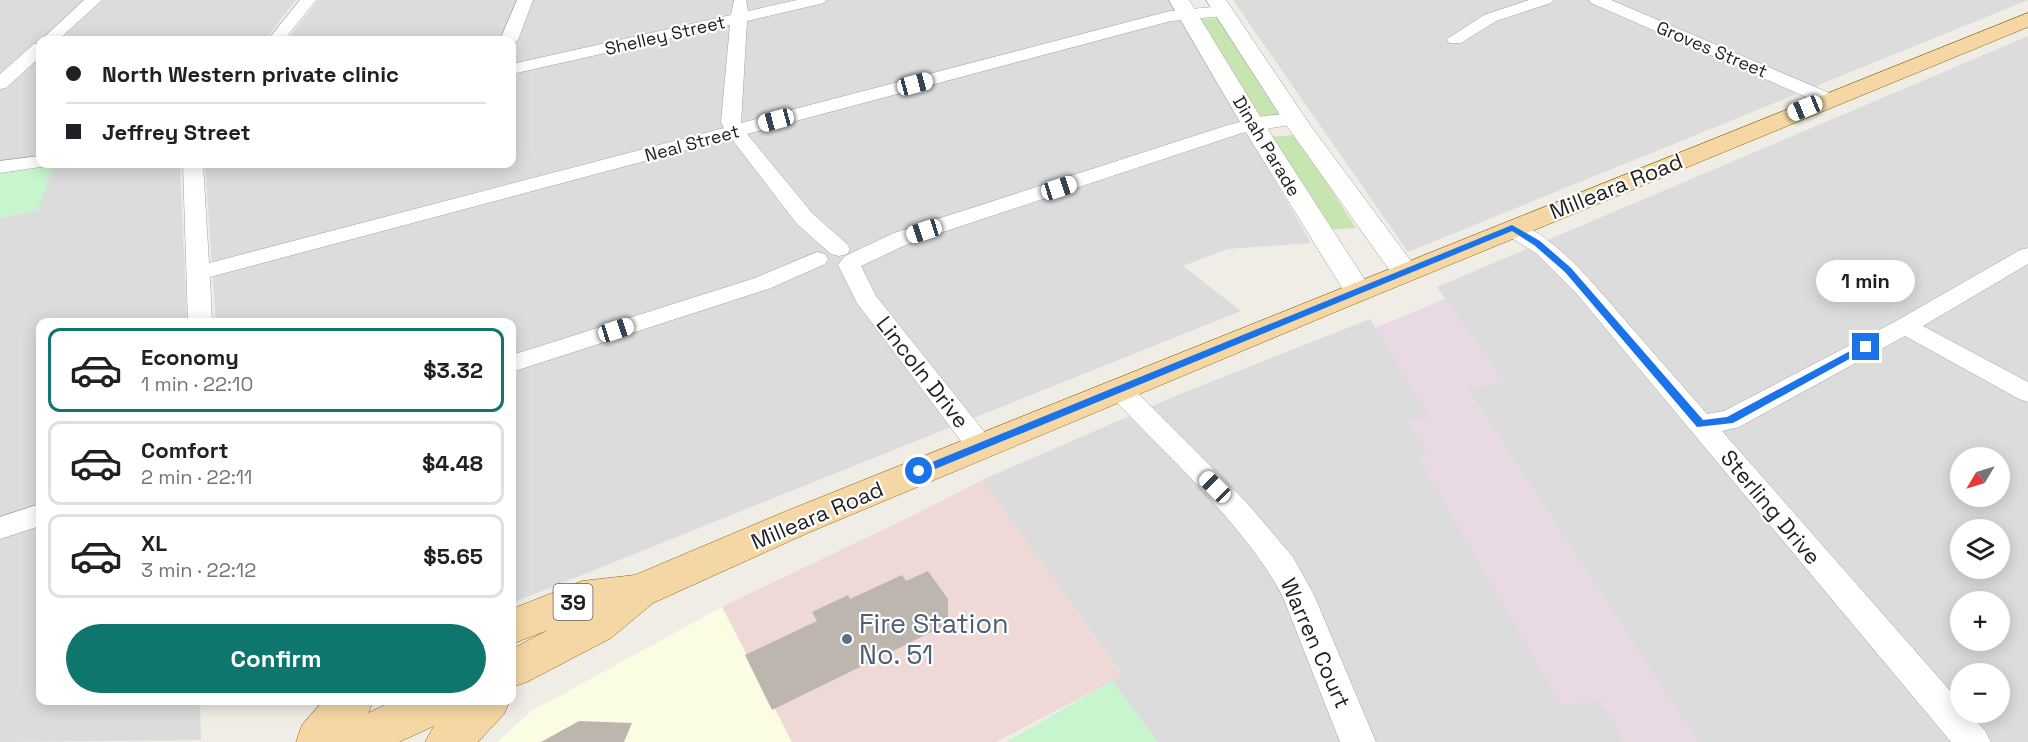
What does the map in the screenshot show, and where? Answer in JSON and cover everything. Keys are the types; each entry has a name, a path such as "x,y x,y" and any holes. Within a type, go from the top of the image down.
{"main road":[{"name":"Milleara Road","path":"516,658 597,626 639,591 980,446 2028,19"},
{"path":"347,729 426,705"},
{"path":"448,742 483,705"}],"street":[{"path":"54,36 94,0"},
{"path":"279,36 308,0"},
{"path":"511,36 525,0"},
{"name":"Shelley Street","path":"516,68 739,9 818,0"},
{"path":"1455,39 1490,18 1545,0"},
{"name":"Groves Street","path":"1597,0 1827,99"},
{"name":"Neal Street","path":"198,273 735,131 1183,7 1219,5"},
{"name":"Dinah Parade","path":"1219,5 1298,124 1405,272"},
{"name":"Dinah Parade","path":"1183,7 1358,291"},
{"path":"739,9 730,113 735,131 805,219 816,239 835,260"},
{"path":"0,84 36,52"},
{"path":"516,363 1216,137 1256,128 1298,124"},
{"path":"0,167 36,162"},
{"path":"193,168 200,318"},
{"name":"Sterling Drive","path":"1512,228 1537,243 1568,270 1973,742"},
{"path":"1701,424 1730,420 1905,326 2028,255"},
{"name":"Lincoln Drive","path":"835,260 980,446"},
{"path":"1905,326 2028,393"},
{"name":"Warren Court","path":"1119,389 1237,511 1282,566 1298,595 1358,742"},
{"path":"0,528 36,516"}],"shaded area":[{"path":"0,0 296,0 268,36 36,36 36,157 0,162"},
{"path":"318,0 1170,0 1311,243 1227,249 1183,266 1241,311 516,601 516,318 216,318 205,168 516,168 516,36 290,36"},
{"path":"1233,0 2028,0 1408,252"},
{"path":"2028,36 2028,742 1698,742 1466,388 1504,383 1437,287"},
{"path":"53,168 180,168 187,318 36,318 36,507 0,519 0,218 37,210"},
{"path":"1445,299 1504,383 1466,389 1698,742 1625,742 1601,700 1562,706 1419,458 1428,455 1408,421 1430,417 1375,328"},
{"path":"1370,319 1431,418 1428,456 1419,458 1562,705 1601,700 1625,742 1158,742 1112,681 1122,675 982,480 1180,394"},
{"path":"982,480 1122,676 996,742 787,742 722,607"},
{"path":"36,526 36,705 200,705 201,740 0,742 0,538"},
{"path":"722,607 792,742 497,742 530,712"}],"green space":[{"path":"1221,18 1282,114 1254,116 1197,19"},
{"path":"1296,135 1356,228 1324,230 1267,137"},
{"path":"36,167 53,168 38,210 0,218 0,172"},
{"path":"1112,681 1158,742 1006,742"}],"building":[{"name":"Fire Station No. 51","path":"928,571 948,599 948,624 772,710 745,655 817,621 812,612 848,595 850,599 902,575 906,581"},
{"path":"579,721 632,723 624,742 541,742"}],"place":[{"name":"Fire Station No. 51","path":"847,639"}],"route":[{"path":"919,471 1512,228 1529,237 1568,270 1701,424 1730,420 1866,347"}]}
